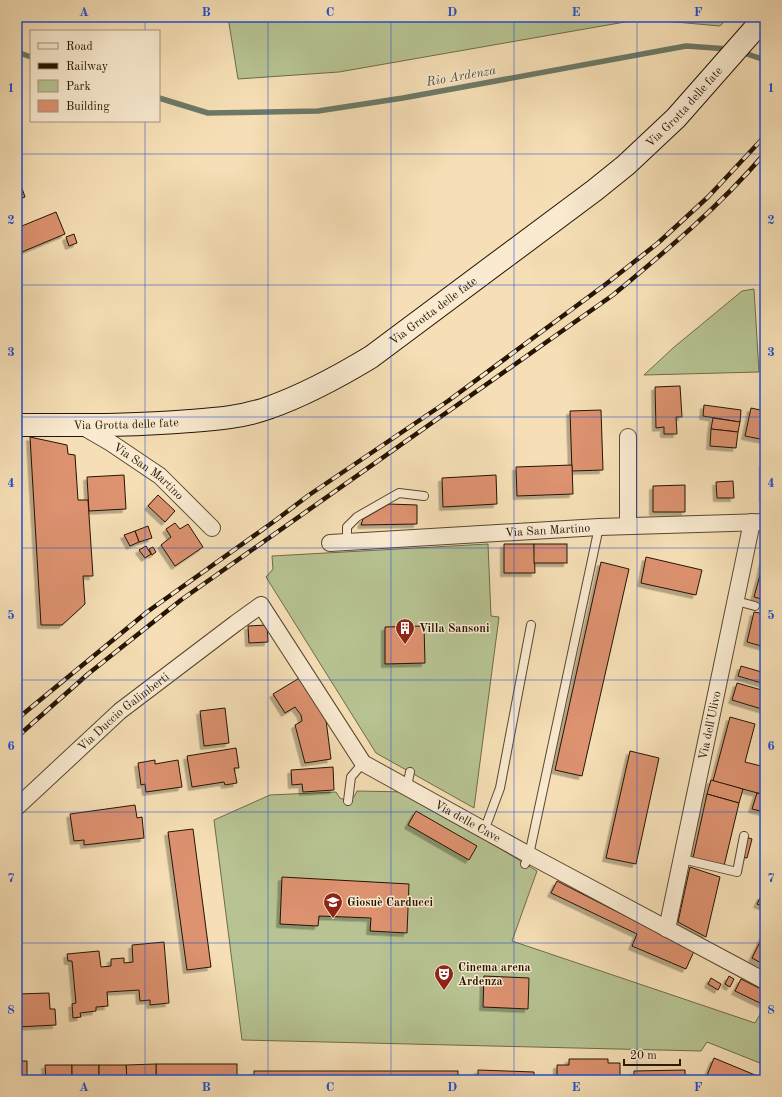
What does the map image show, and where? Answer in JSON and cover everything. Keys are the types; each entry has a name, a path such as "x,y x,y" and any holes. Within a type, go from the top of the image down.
{"street":[{"name":"Via Grotta delle fate","path":"17,425 155,424 228,418 267,408 296,397 335,379 371,357 595,190 626,165 676,118 765,17"},
{"name":"Via San Martino","path":"78,425 111,443 160,476 212,528"},
{"path":"628,437 628,526"},
{"name":"Via San Martino","path":"330,543 347,542 399,544 599,527 759,522"},
{"name":"Via dell'Ulivo","path":"667,929 736,601 759,522"},
{"name":"Via delle Cave","path":"236,623 261,606 363,763 408,779 527,859 667,929 765,981"},
{"name":"Via Duccio Galimberti","path":"17,807 120,711 236,623"}],"lane":[{"path":"347,542 347,527 357,516 399,493 424,496"},
{"path":"527,859 599,527"},
{"path":"736,601 756,606"},
{"path":"484,831 500,788 531,625"},
{"path":"348,800 351,777 363,763"},
{"path":"682,859 737,872 744,836"}],"green space":[{"path":"228,17 729,17 720,26 642,19 339,72 238,79"},
{"path":"754,289 759,372 644,375 673,348 742,291"},
{"path":"488,544 491,616 499,617 474,808 376,753 266,577 273,569 272,556"},
{"path":"357,791 407,792 537,871 512,941 755,1023 765,1006 765,1065 707,1042 701,1051 242,1040 214,820 270,795 336,792 340,798 348,801 354,797"}],"building":[{"path":"17,174 25,197 17,200"},
{"path":"56,212 65,234 17,254 17,228"},
{"path":"74,234 77,243 69,246 66,237"},
{"path":"680,386 682,417 676,417 677,434 664,434 664,427 656,428 655,387"},
{"path":"704,405 741,410 740,422 703,416"},
{"path":"751,408 765,411 765,440 745,436"},
{"path":"601,410 603,470 572,471 570,411"},
{"path":"713,418 740,422 738,432 711,429"},
{"path":"711,429 738,432 736,448 710,446"},
{"path":"30,437 67,445 68,454 75,455 78,500 88,500 93,576 83,576 85,604 62,625 41,625"},
{"path":"763,463 765,463 765,498 763,498"},
{"path":"572,465 573,494 517,496 516,467"},
{"path":"124,475 126,509 89,511 87,477"},
{"path":"496,475 497,504 443,507 442,478"},
{"path":"733,481 734,498 717,498 716,482"},
{"path":"685,485 685,512 653,512 653,486"},
{"path":"158,495 175,511 165,522 148,506"},
{"path":"389,504 417,505 417,524 361,525 363,519"},
{"path":"175,523 180,529 188,524 203,547 175,566 161,545 171,537 166,529"},
{"path":"148,526 152,538 139,542 135,531"},
{"path":"135,531 139,542 130,546 124,535"},
{"path":"504,544 534,544 535,573 504,573"},
{"path":"534,544 567,544 567,563 534,563"},
{"path":"146,546 151,554 145,558 139,550"},
{"path":"153,547 156,552 152,555 149,549"},
{"path":"765,554 765,565 762,565"},
{"path":"646,557 702,570 696,595 641,583"},
{"path":"601,562 629,569 582,776 555,770"},
{"path":"762,565 765,565 765,577 760,575"},
{"path":"760,575 765,577 765,600 754,597"},
{"path":"754,612 765,614 765,647 747,642"},
{"path":"267,625 268,642 249,643 248,626"},
{"name":"Villa Sansoni","path":"424,626 425,663 385,664 385,627"},
{"path":"741,666 765,673 765,684 738,676"},
{"path":"301,677 326,720 331,759 305,763 295,725 302,721 301,715 295,707 285,713 273,694"},
{"path":"737,683 765,691 765,710 732,700"},
{"path":"225,708 229,743 204,746 200,711"},
{"path":"730,717 755,724 745,762 765,767 765,795 713,781"},
{"path":"236,748 239,768 234,768 237,783 225,785 224,782 192,787 187,756"},
{"path":"630,751 659,758 636,864 606,858"},
{"path":"155,760 155,764 178,760 182,787 146,792 145,784 141,785 138,763"},
{"path":"333,767 334,790 303,792 302,784 292,785 291,770"},
{"path":"711,780 743,789 739,803 707,794"},
{"path":"757,793 765,795 765,812 752,809"},
{"path":"707,794 739,803 724,866 693,858"},
{"path":"135,805 137,818 142,817 144,838 84,845 84,840 74,841 70,814"},
{"path":"416,811 477,846 469,860 408,825"},
{"path":"193,829 211,967 187,970 168,832"},
{"path":"746,837 752,839 747,858 741,857"},
{"path":"690,867 720,877 706,937 678,922"},
{"path":"282,877 409,884 407,933 370,931 371,918 319,916 318,926 280,924"},
{"path":"557,881 694,951 686,969 632,946 637,934 551,893"},
{"path":"761,896 765,897 765,907 757,904"},
{"path":"765,932 765,960 763,964 752,958"},
{"path":"164,942 169,1003 150,1005 150,1000 140,1001 139,990 107,992 108,1006 96,1007 96,1011 80,1013 81,1017 73,1018 72,1004 76,1003 72,961 68,961 67,954 99,951 101,967 111,966 111,959 124,958 124,963 133,962 132,945"},
{"path":"484,976 529,978 528,1009 483,1007"},
{"path":"729,976 734,979 730,987 725,984"},
{"path":"711,978 721,984 718,990 708,984"},
{"path":"741,979 765,991 765,997 762,1004 735,991"},
{"path":"49,993 50,1009 55,1009 56,1025 17,1027 17,994"},
{"path":"714,1058 755,1075 753,1080 712,1080 706,1078"},
{"path":"569,1059 608,1059 608,1063 620,1063 620,1080 557,1080 557,1065 569,1065"},
{"path":"17,1061 27,1061 27,1079 46,1079 45,1065 72,1065 72,1080 17,1080"},
{"path":"156,1064 237,1064 237,1080 156,1080"},
{"path":"156,1064 156,1080 127,1080 126,1065"},
{"path":"72,1065 99,1065 99,1080 72,1080"},
{"path":"99,1065 126,1065 127,1080 99,1080"},
{"path":"478,1070 534,1072 534,1080 478,1080"},
{"path":"685,1070 685,1080 634,1080 634,1071"},
{"path":"254,1071 458,1071 458,1080 254,1080"}],"waterway":[{"name":"Rio Ardenza","path":"160,98 208,113 318,111 403,98 686,46 729,49"},
{"name":"Rio Ardenza","path":"17,52 30,57"},
{"name":"Rio Ardenza","path":"741,52 765,60"}],"railway":[{"path":"17,719 147,612 309,495 448,401 606,284 658,243 708,197 765,136"},
{"path":"17,737 88,674 181,600 613,295 673,245 711,210 748,173 765,153"}],"place":[{"name":"Villa Sansoni","path":"405,645"},
{"name":"Giosuè Carducci","path":"333,919"},
{"name":"Cinema arena Ardenza","path":"444,991"}]}
